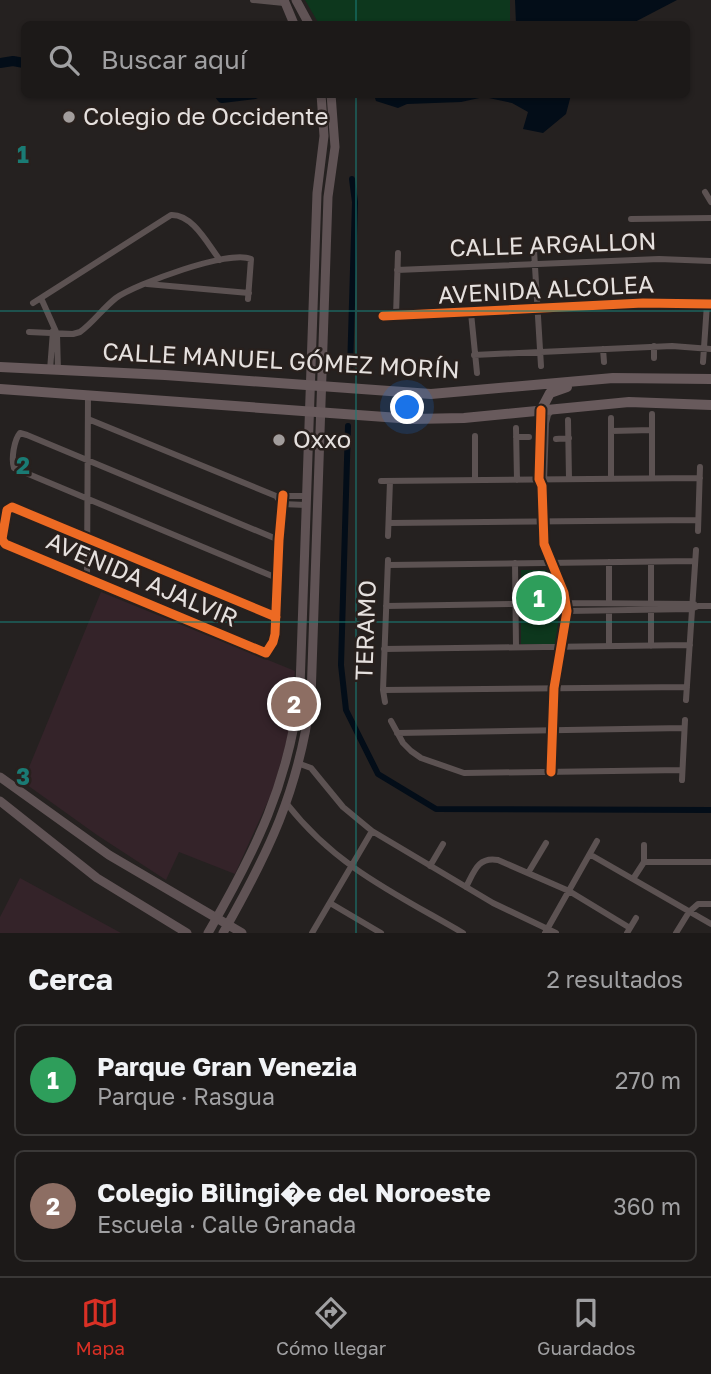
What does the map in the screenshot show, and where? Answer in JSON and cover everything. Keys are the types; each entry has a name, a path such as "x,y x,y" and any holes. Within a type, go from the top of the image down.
{"main road":[{"path":"296,0 307,21"},
{"path":"284,2 294,21"},
{"path":"225,929 262,862 287,804 300,764 311,698 316,385 328,197 334,158 330,127 322,98"},
{"path":"330,127 331,98"},
{"name":"CALLE MANUEL GÓMEZ MORÍN","path":"0,367 448,394 595,379 711,379"},
{"path":"541,410 552,391 585,384 595,379"},
{"name":"CALLE MANUEL GÓMEZ MORÍN","path":"0,389 438,419 629,402 711,405"},
{"path":"208,933 264,828 291,749 300,687 306,501 315,412"},
{"path":"0,777 109,855 216,918 225,929 242,933"},
{"path":"0,802 89,873 187,933"}],"street":[{"path":"253,0 284,2"},
{"path":"705,192 711,202"},
{"path":"33,303 171,215 180,215 187,220 220,260"},
{"path":"631,219 711,218"},
{"name":"AVENIDA ALCOLEA","path":"534,250 541,366"},
{"path":"396,316 398,253"},
{"path":"29,332 80,332 117,298 145,284 220,260 249,258 251,263 249,296 145,284"},
{"name":"CALLE ARGALLON","path":"397,270 659,259 711,261"},
{"path":"41,298 55,332 54,371"},
{"path":"703,362 707,349 709,304"},
{"name":"AVENIDA ALCOLEA","path":"383,317 537,308 709,304"},
{"path":"471,313 477,373"},
{"path":"474,355 654,346 707,349"},
{"path":"654,346 654,358"},
{"path":"603,349 604,362"},
{"path":"87,577 88,396"},
{"path":"542,479 546,424 548,415 554,409"},
{"path":"541,410 544,544 561,583 567,607 554,688 551,772"},
{"path":"652,414 652,478"},
{"path":"611,418 611,479"},
{"path":"88,419 280,496 306,501"},
{"path":"568,420 569,479"},
{"path":"516,428 517,480"},
{"path":"611,430 652,430"},
{"path":"277,578 13,467 19,434 279,540"},
{"path":"475,436 475,480"},
{"path":"516,437 529,437"},
{"path":"556,439 569,438"},
{"path":"698,531 700,467"},
{"path":"381,481 700,478"},
{"path":"388,536 390,481"},
{"path":"87,539 276,617 282,504 280,496"},
{"path":"282,504 306,501"},
{"name":"AVENIDA AJALVIR","path":"87,539 9,507 3,542 266,653 273,642 276,617"},
{"path":"389,523 698,520"},
{"path":"686,701 696,550"},
{"path":"516,648 515,564 694,561"},
{"name":"TERAMO","path":"385,702 383,690 388,562 515,564"},
{"path":"609,562 609,603"},
{"path":"651,562 651,646"},
{"path":"567,607 609,603 651,607"},
{"path":"386,606 516,604"},
{"path":"567,607 609,611 711,606"},
{"path":"609,611 609,646"},
{"path":"384,649 690,645"},
{"path":"383,690 687,687"},
{"path":"391,721 403,743 421,758 454,771 682,770"},
{"path":"397,733 552,731 685,724 682,780"},
{"path":"300,764 311,768 343,807 372,831 493,903 546,931 556,933"},
{"path":"287,804 316,839 350,867 463,933"},
{"path":"312,933 372,831"},
{"path":"546,931 597,841"},
{"path":"528,873 546,843"},
{"path":"430,866 443,844"},
{"path":"633,879 644,862 644,845"},
{"path":"591,855 711,924"},
{"path":"466,887 485,859 498,860 569,891 629,930 636,918"},
{"path":"644,862 711,862"},
{"path":"330,903 381,933"},
{"path":"676,933 689,912 698,904 711,904"}],"shaded area":[{"path":"515,0 677,0 637,21 516,21"},
{"path":"375,98 479,98 461,102 407,104 398,108 376,101"},
{"path":"489,98 570,98 566,114 543,133 523,129 528,112 512,103"},
{"path":"101,592 295,671 289,733 273,790 235,874 179,852 166,880 23,782"},
{"path":"20,878 121,933 0,933 0,917"}],"green space":[{"path":"305,0 510,0 510,21 317,21"},
{"path":"521,570 546,570 558,606 555,644 521,644"}],"waterway":[{"path":"0,63 21,62"},
{"path":"350,370 355,202 352,179"},
{"path":"348,426 341,665 346,710 378,774 436,809 711,810"}],"cycle path":[{"path":"383,316 643,303 711,304"},
{"path":"541,410 539,479 542,486 544,544 564,593 567,611 554,688 551,772"},
{"path":"276,617 12,507 7,510 2,539 5,544 266,653 275,634 279,540 283,495"}],"place":[{"name":"Colegio de Occidente","path":"69,117"},
{"name":"Oxxo","path":"279,440"},
{"name":"Parque Gran Venezia","path":"539,598"},
{"name":"Colegio Bilingi�e del Noroeste","path":"294,704"}]}
